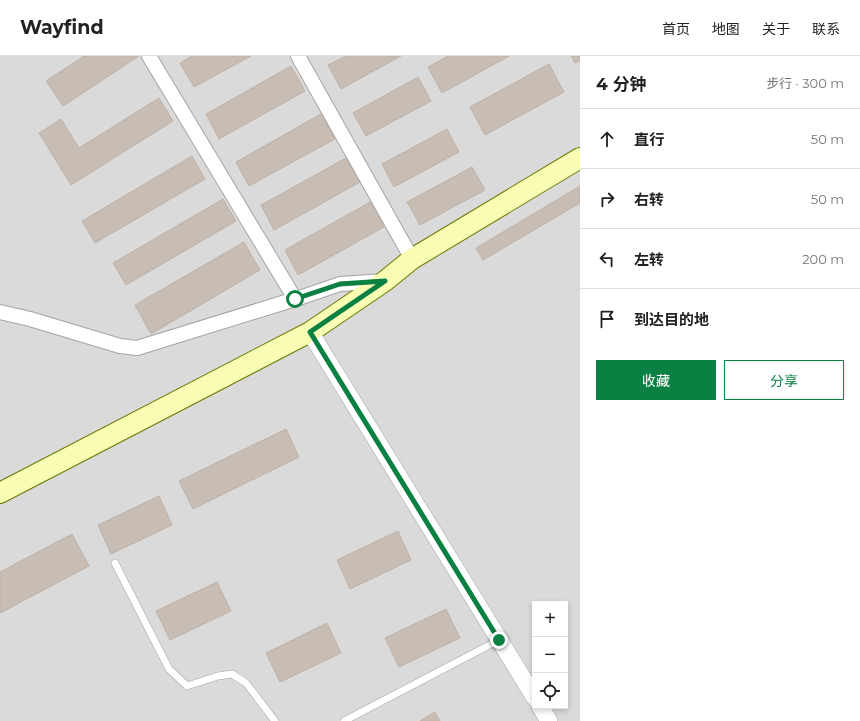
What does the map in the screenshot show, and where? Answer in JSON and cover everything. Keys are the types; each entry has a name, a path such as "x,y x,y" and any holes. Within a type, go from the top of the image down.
{"main road":[{"path":"0,493 310,332 385,281 412,259 580,158"}],"street":[{"path":"149,56 295,299"},
{"path":"298,56 412,259"},
{"path":"0,312 30,319 120,346 137,348 340,284 385,281"},
{"path":"310,332 532,693"},
{"path":"542,709 549,721"}],"lane":[{"path":"115,564 169,669 187,686 218,676 232,674 246,683 275,721"},
{"path":"344,721 499,640"}],"shaded area":[{"path":"0,56 580,56 580,721 0,721"}],"building":[{"path":"84,56 139,56 63,106 46,81"},
{"path":"192,56 251,56 194,87 180,63"},
{"path":"346,56 401,56 341,89 328,65"},
{"path":"448,56 509,56 442,93 428,67"},
{"path":"571,56 580,56 580,61 575,63"},
{"path":"549,64 564,92 485,135 470,107"},
{"path":"291,66 305,91 219,139 206,114"},
{"path":"418,77 431,101 366,136 353,113"},
{"path":"159,98 173,121 71,185 39,133 61,119 79,148"},
{"path":"321,114 335,139 249,186 236,162"},
{"path":"447,129 459,152 394,187 382,164"},
{"path":"192,156 205,179 95,243 82,221"},
{"path":"346,158 360,182 274,230 261,205"},
{"path":"472,167 485,190 420,225 407,202"},
{"path":"580,186 580,203 483,260 476,248"},
{"path":"223,199 236,221 126,285 113,263"},
{"path":"370,202 384,227 298,275 285,250"},
{"path":"244,242 260,270 151,334 135,305"},
{"path":"286,429 299,457 193,509 179,481"},
{"path":"159,496 172,525 111,554 98,525"},
{"path":"398,531 411,560 350,589 337,560"},
{"path":"72,534 89,566 0,613 0,572"},
{"path":"217,582 231,611 170,640 156,611"},
{"path":"446,609 460,638 399,667 385,638"},
{"path":"327,623 341,653 280,682 266,653"},
{"path":"435,712 440,721 420,721"}],"route":[{"path":"295,299 302,298 340,284 385,281 310,332 499,640"}]}
